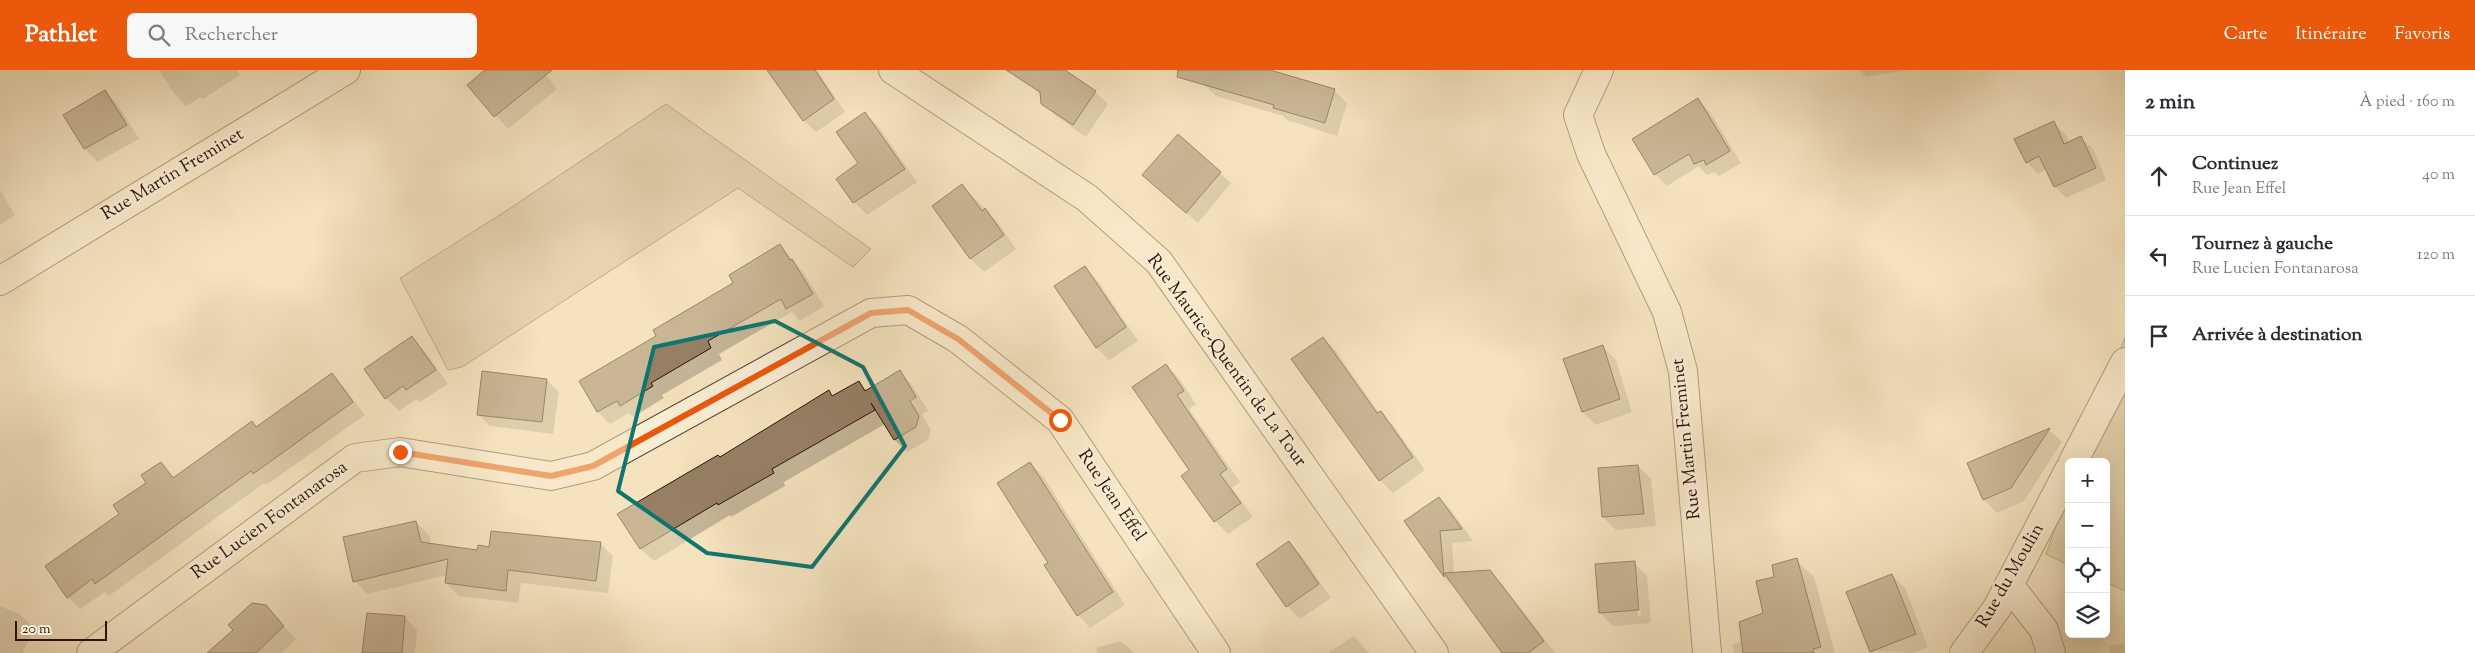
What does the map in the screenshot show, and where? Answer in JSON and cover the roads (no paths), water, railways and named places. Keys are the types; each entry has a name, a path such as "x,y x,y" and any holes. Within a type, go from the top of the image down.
{"street":[{"name":"Rue Martin Freminet","path":"0,281 346,70"},
{"name":"Rue Maurice-Quentin de La Tour","path":"893,70 1087,198 1159,262 1434,653"},
{"name":"Rue Martin Freminet","path":"1599,70 1578,115 1591,154 1667,312 1682,371 1707,653"},
{"name":"Rue Lucien Fontanarosa","path":"92,653 355,458 400,452 551,476 593,466 871,313 908,310"},
{"name":"Rue Jean Effel","path":"908,310 958,339 1060,420 1216,653"},
{"path":"2075,458 2125,362"},
{"name":"Rue du Moulin","path":"1964,653 1997,608 2065,478"},
{"path":"2010,585 2044,630 2052,653"}]}
